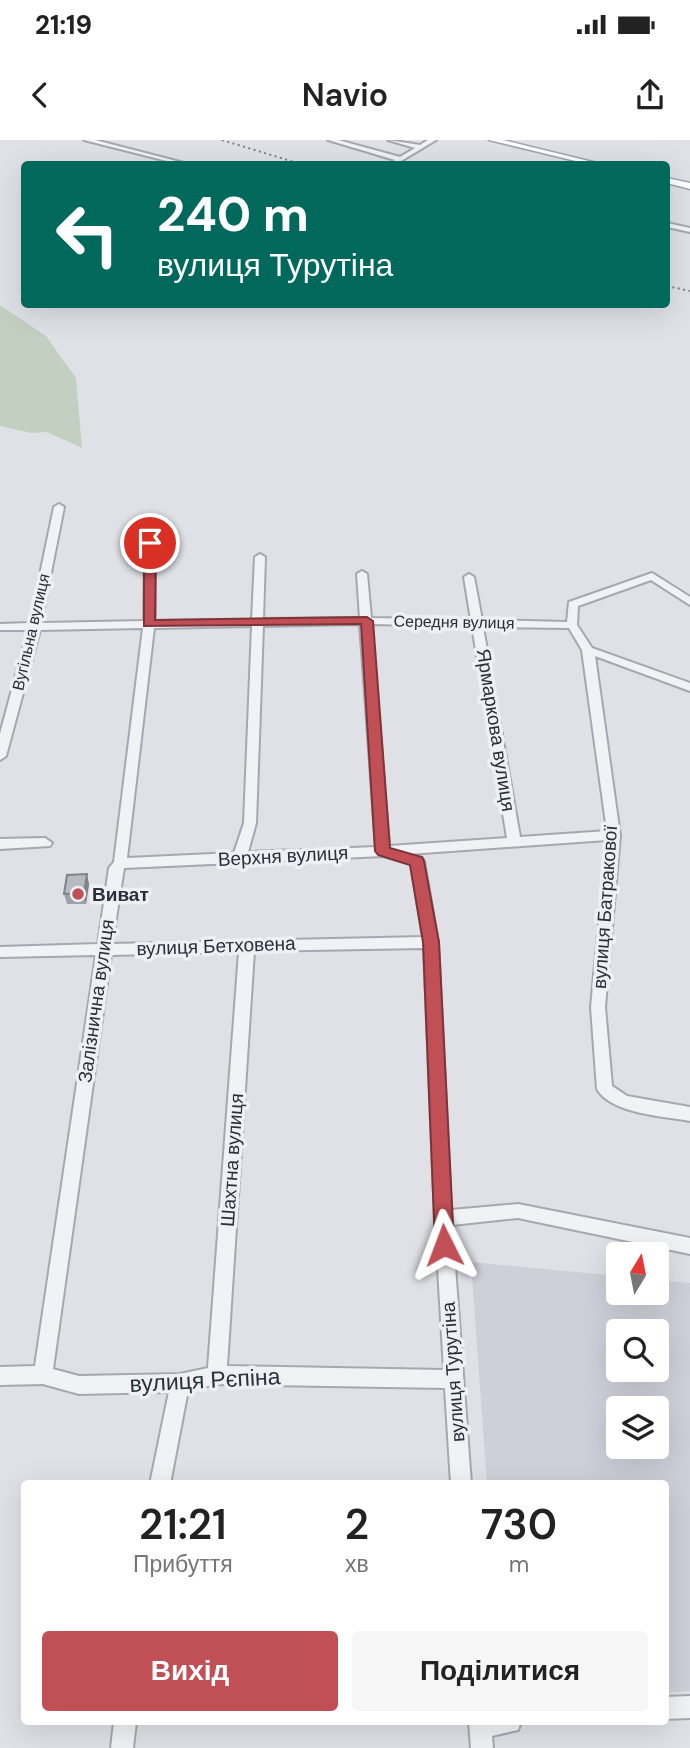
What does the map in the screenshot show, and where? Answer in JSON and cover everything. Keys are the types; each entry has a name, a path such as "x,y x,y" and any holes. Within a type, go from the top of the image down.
{"main road":[{"path":"494,140 584,161"},
{"path":"670,182 690,186"}],"street":[{"path":"87,140 173,161"},
{"path":"331,140 400,159"},
{"path":"391,140 421,148"},
{"path":"396,161 433,140"},
{"path":"670,226 690,230"},
{"name":"Вугільна вулиця","path":"0,756 35,626 59,507"},
{"name":"Залізнична вулиця","path":"43,1375 103,950 116,868 120,863 149,624 150,543"},
{"path":"239,859 250,823 260,557"},
{"path":"362,574 383,851"},
{"path":"572,625 573,604 652,576 690,603"},
{"name":"Ярмаркова вулиця","path":"469,577 514,842"},
{"name":"Середня вулиця","path":"0,627 257,621 572,625"},
{"name":"вулиця Батракової","path":"572,625 587,650 614,835 598,1007 605,1089 623,1102 690,1114"},
{"path":"587,650 690,687"},
{"name":"Верхня вулиця","path":"120,863 383,851 614,835"},
{"path":"0,844 45,843"},
{"name":"вулиця Турутіна","path":"383,851 417,861 431,942 443,1218 461,1480"},
{"name":"вулиця Бетховена","path":"0,952 431,942"},
{"name":"Шахтна вулиця","path":"217,1375 247,945"},
{"path":"443,1218 518,1211 690,1246"},
{"name":"вулиця Рєпіна","path":"0,1376 43,1375 79,1385 180,1383 217,1375 452,1379"},
{"path":"161,1480 180,1383"},
{"path":"669,1708 690,1707"},
{"path":"122,1748 125,1725"},
{"path":"481,1733 502,1725"}],"shaded area":[{"path":"471,1262 606,1275 606,1306 668,1306 669,1281 690,1283 690,1691 669,1693 669,1480 487,1480"}],"green space":[{"path":"0,305 46,336 76,378 82,448 47,432 31,433 0,426"}],"building":[{"path":"87,874 84,893 64,894 67,875"}],"railway":[{"path":"222,140 291,161"},
{"path":"670,287 690,291"}],"place":[{"name":"Виват","path":"78,894"}],"route":[{"path":"150,543 149,624 367,621 383,851 417,861 431,942 444,1245"}]}
